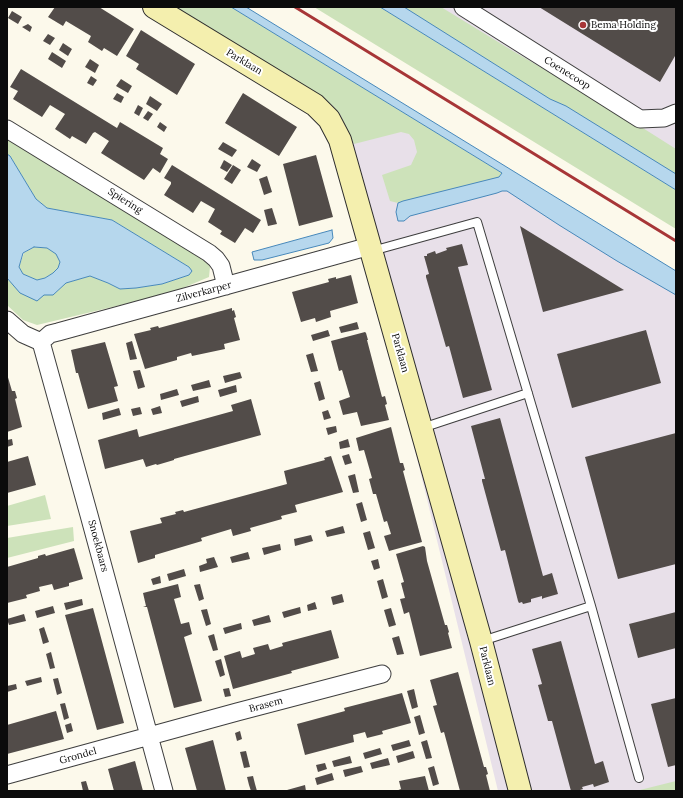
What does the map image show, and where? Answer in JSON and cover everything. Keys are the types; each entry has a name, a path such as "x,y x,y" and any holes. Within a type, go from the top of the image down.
{"street":[{"name":"Parklaan","path":"154,7 315,106 329,119 340,140 481,641 520,791"},
{"name":"Coenecoop","path":"463,7 640,119 664,118 676,113"},
{"name":"Spiering","path":"7,129 209,253 221,266 226,286"},
{"name":"Zilverkarper","path":"41,342 50,334 226,286 371,249"},
{"path":"7,320 23,334 41,342"},
{"name":"Snoekbaars","path":"41,342 164,791"},
{"name":"Brasem","path":"150,736 382,674"},
{"name":"Grondel","path":"7,775 150,736"}],"lane":[{"path":"371,249 477,222 591,606 639,778"},
{"path":"421,428 528,393"},
{"path":"481,641 591,606"}],"shaded area":[{"path":"381,7 676,7 676,186"},
{"path":"322,68 676,284 676,791 498,791"}],"green space":[{"path":"174,7 231,7 502,173 499,177 398,203 390,201 382,175 411,165 417,152 414,140 409,134 401,132 354,144 340,114 332,105"},
{"path":"314,7 380,7 676,190 676,229"},
{"path":"404,7 441,7 627,118 676,149 676,174 566,106 550,99"},
{"path":"7,138 206,259 210,267 209,277 171,293 37,325 23,320 7,305 7,278 9,281 44,295 53,295 66,283 90,276 120,289 162,284 189,275 189,267 112,220 47,208 36,199 10,156 7,154"},
{"path":"34,247 47,248 57,254 60,262 58,268 53,273 45,278 37,280 23,274 19,267 24,253"},
{"path":"45,495 51,519 7,526 7,506"},
{"path":"73,527 74,541 7,558 7,538"},
{"path":"676,781 676,791 636,791"}],"water":[{"path":"231,7 246,7 676,271 676,295 617,261 507,191 502,191 410,216 404,221 398,221 396,212 398,203 499,177 502,173"},
{"path":"380,7 404,7 550,99 566,106 676,174 676,190"},
{"path":"7,154 10,156 36,199 47,208 112,220 189,267 192,271 189,275 162,284 120,289 90,276 66,283 53,295 44,295 37,301 20,293 7,278","holes":["34,247 47,248 56,254 60,262 58,268 45,278 37,280 23,274 19,267 23,253"]},
{"path":"332,230 333,238 329,243 262,260 254,260 252,252"}],"building":[{"path":"55,7 99,7 134,29 117,56 104,48 102,51 88,42 91,36 66,21 63,26 48,17"},
{"path":"539,7 676,7 676,57 675,56 660,82"},
{"path":"12,11 22,17 18,24 8,18"},
{"path":"28,24 32,27 30,32 22,27"},
{"path":"141,30 195,64 177,95 136,69 139,64 126,56"},
{"path":"48,34 55,38 50,45 43,41"},
{"path":"63,43 72,49 68,56 59,50"},
{"path":"52,52 66,61 62,68 48,59"},
{"path":"90,59 99,65 95,73 85,67"},
{"path":"21,69 117,128 120,122 163,148 160,154 168,159 160,173 153,168 144,180 101,153 109,141 95,132 86,144 72,136 70,139 55,129 65,114 50,105 42,117 13,99 18,91 10,87"},
{"path":"91,76 97,80 93,86 87,83"},
{"path":"121,79 132,86 128,93 116,86"},
{"path":"117,93 124,97 121,103 113,99"},
{"path":"243,93 297,127 279,156 225,123"},
{"path":"150,96 162,104 157,111 146,104"},
{"path":"138,105 143,108 139,116 134,113"},
{"path":"148,111 153,114 148,121 143,118"},
{"path":"160,122 167,127 164,132 157,127"},
{"path":"223,142 237,150 232,157 218,149"},
{"path":"316,155 333,217 299,226 283,164"},
{"path":"252,159 261,165 257,172 247,167"},
{"path":"224,160 232,165 227,172 220,168"},
{"path":"172,165 261,220 253,233 245,228 235,243 220,234 222,231 208,222 215,209 201,201 193,213 164,195 171,182 164,178"},
{"path":"233,165 241,170 232,184 224,179"},
{"path":"267,176 272,192 264,195 259,179"},
{"path":"272,208 277,224 268,226 264,210"},
{"path":"520,226 624,290 543,312"},
{"path":"462,244 468,265 458,267 492,390 463,398 449,346 446,347 426,277 426,275 429,274 424,256 427,256 427,254 435,251 436,254 447,250 446,248"},
{"path":"351,275 358,303 330,311 331,317 316,322 315,318 301,322 292,292 329,282 328,279 336,277 336,279"},
{"path":"232,308 232,311 234,310 236,317 234,318 240,340 224,344 225,349 192,356 191,353 177,357 177,360 145,369 134,334 151,330 150,328 158,326 159,328"},
{"path":"357,322 359,329 341,333 339,327"},
{"path":"328,330 330,336 313,341 311,335"},
{"path":"646,330 661,383 572,408 557,354"},
{"path":"365,332 382,397 385,396 387,404 385,405 389,420 361,426 357,412 343,415 339,401 350,397 342,370 339,371 331,341"},
{"path":"132,341 137,359 130,360 126,343"},
{"path":"105,342 118,386 114,387 118,401 88,409 78,373 76,373 71,350"},
{"path":"313,353 318,371 311,372 306,355"},
{"path":"140,370 145,387 138,389 133,371"},
{"path":"240,372 242,378 225,383 223,376"},
{"path":"7,374 12,391 15,391 17,398 15,399 22,427 7,432"},
{"path":"209,380 211,387 193,391 191,385"},
{"path":"320,381 325,399 319,401 314,383"},
{"path":"236,385 237,392 220,397 218,390"},
{"path":"177,389 179,395 161,400 160,394"},
{"path":"198,396 199,402 182,407 180,401"},
{"path":"251,399 261,435 157,465 146,467 143,459 105,469 98,440 137,429 139,437 233,411 231,405"},
{"path":"160,406 162,413 153,415 151,409"},
{"path":"140,407 142,414 133,416 131,409"},
{"path":"119,408 121,415 103,420 102,413"},
{"path":"328,410 331,418 324,420 322,412"},
{"path":"500,418 543,576 552,573 558,594 542,599 542,596 531,599 531,602 523,604 522,602 519,603 518,601 505,550 501,551 482,481 482,479 485,479 471,426"},
{"path":"336,426 337,432 328,435 326,428"},
{"path":"391,427 400,463 403,463 405,470 403,471 422,542 389,551 384,536 391,534 387,521 384,522 376,494 373,494 369,479 372,478 364,450 359,451 356,438"},
{"path":"676,433 676,564 618,579 585,457"},
{"path":"12,439 13,445 7,447 7,440"},
{"path":"348,439 350,447 340,449 339,442"},
{"path":"349,454 352,463 345,465 342,456"},
{"path":"28,456 36,485 7,493 7,462"},
{"path":"331,456 343,492 295,505 297,512 281,516 282,519 250,528 251,531 233,536 231,529 201,538 202,541 155,555 155,558 138,563 130,531 162,523 160,518 176,514 175,512 183,510 184,512 287,484 284,471 325,460 324,458"},
{"path":"355,474 359,492 353,493 348,476"},
{"path":"362,502 367,520 361,522 356,504"},
{"path":"343,526 345,533 327,537 325,531"},
{"path":"370,531 375,548 368,550 363,533"},
{"path":"311,535 313,541 295,546 294,539"},
{"path":"280,544 281,550 264,555 262,548"},
{"path":"423,546 425,547 427,561 445,625 447,625 452,648 420,656 409,612 404,614 400,599 405,598 401,583 404,582 396,554"},
{"path":"74,548 83,579 69,583 69,586 54,590 52,584 39,587 40,591 26,595 27,598 7,603 7,567 38,558 38,556 45,554 46,556"},
{"path":"248,552 250,559 232,563 230,557"},
{"path":"214,557 218,567 200,572 199,566 207,563 206,559"},
{"path":"378,559 380,568 374,570 371,561"},
{"path":"184,569 186,576 169,581 167,574"},
{"path":"160,576 161,583 153,585 151,579"},
{"path":"383,579 388,597 382,599 377,581"},
{"path":"178,584 181,597 174,599 181,624 189,622 192,634 184,637 202,701 174,708 147,607 143,607 146,606 143,593"},
{"path":"200,584 204,599 199,601 194,585"},
{"path":"342,594 344,602 333,605 331,597"},
{"path":"82,599 83,605 66,610 64,603"},
{"path":"315,602 317,609 308,611 307,605"},
{"path":"53,606 55,613 37,618 35,611"},
{"path":"300,607 301,613 284,618 282,612"},
{"path":"93,608 124,723 97,730 65,615"},
{"path":"391,608 396,625 389,627 384,610"},
{"path":"207,609 211,624 206,626 201,610"},
{"path":"676,612 676,648 638,658 629,624"},
{"path":"24,614 26,621 9,625 7,619"},
{"path":"269,615 271,622 254,626 252,620"},
{"path":"241,623 242,629 225,634 223,628"},
{"path":"44,627 49,642 43,644 39,629"},
{"path":"331,630 339,658 291,671 292,673 233,689 224,656 240,651 242,658 255,654 253,648 268,644 270,650 283,646 282,643"},
{"path":"214,634 218,650 213,651 208,636"},
{"path":"399,636 404,654 397,655 392,638"},
{"path":"561,641 595,764 603,761 609,782 594,787 593,784 582,787 583,789 577,791 571,791 552,721 548,721 538,685 542,684 532,649"},
{"path":"51,652 55,668 50,669 46,654"},
{"path":"221,659 225,675 220,677 215,661"},
{"path":"458,672 484,767 486,767 488,774 486,775 490,791 460,791 444,732 441,733 433,706 437,705 430,680"},
{"path":"41,677 42,682 27,686 25,681"},
{"path":"58,678 62,693 57,695 53,679"},
{"path":"16,684 17,689 7,692 7,686"},
{"path":"229,688 231,696 225,697 223,689"},
{"path":"414,689 418,707 412,709 407,691"},
{"path":"402,693 411,723 382,731 383,734 367,738 365,732 353,735 354,742 305,755 297,724 345,711 344,708"},
{"path":"676,698 676,765 668,767 651,704"},
{"path":"65,703 69,718 64,720 60,704"},
{"path":"56,711 64,739 7,754 7,725"},
{"path":"420,715 425,733 419,735 414,717"},
{"path":"71,723 73,731 67,733 65,725"},
{"path":"240,731 242,739 237,741 235,733"},
{"path":"213,740 226,791 197,791 185,748"},
{"path":"409,740 411,746 393,751 391,745"},
{"path":"427,740 432,758 426,759 421,742"},
{"path":"380,748 382,754 365,759 363,753"},
{"path":"246,751 250,767 244,768 240,752"},
{"path":"413,751 415,758 398,763 396,756"},
{"path":"350,756 352,763 334,767 332,761"},
{"path":"388,758 390,765 372,769 370,763"},
{"path":"135,761 143,791 114,791 108,769"},
{"path":"325,763 327,769 318,772 316,765"},
{"path":"361,766 363,772 345,777 343,770"},
{"path":"434,766 439,784 433,786 428,768"},
{"path":"332,773 334,780 317,785 315,778"},
{"path":"253,776 257,791 251,791 249,785 247,777"},
{"path":"425,776 429,791 396,791 401,789 399,781"},
{"path":"86,781 89,791 83,791 81,782"},
{"path":"305,785 306,791 287,790"}],"railway":[{"path":"295,7 676,241"}],"place":[{"name":"Bema Holding","path":"583,25"}]}
